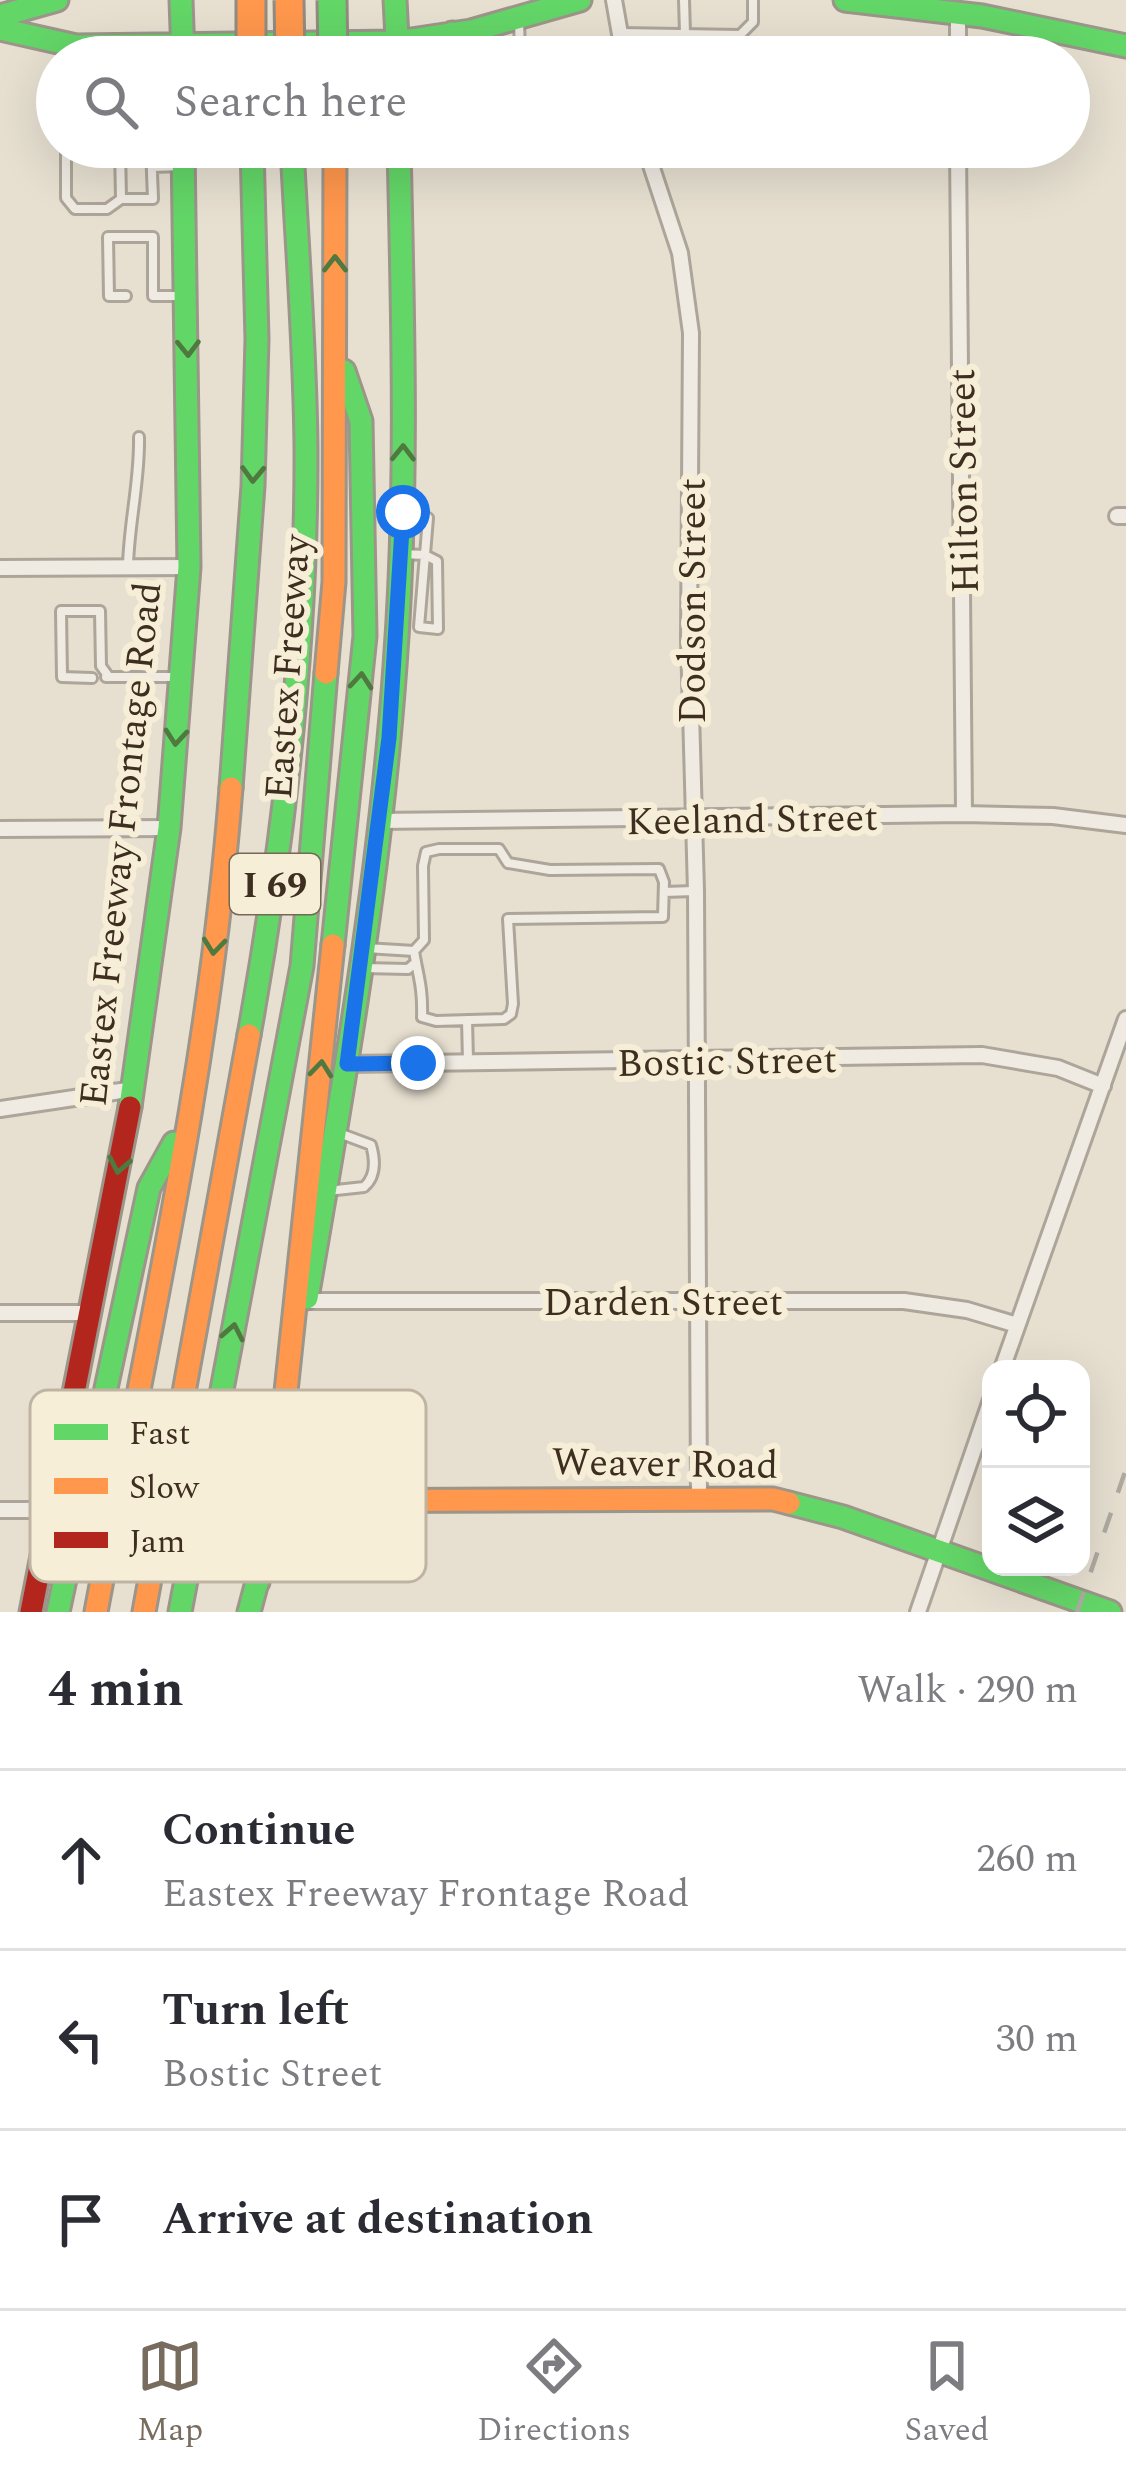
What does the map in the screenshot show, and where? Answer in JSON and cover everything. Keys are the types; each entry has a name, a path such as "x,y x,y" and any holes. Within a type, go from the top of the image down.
{"main road":[{"path":"181,0 182,36"},
{"path":"251,0 251,36"},
{"path":"289,0 290,36"},
{"path":"332,0 333,36"},
{"path":"394,0 402,36"},
{"path":"417,36 476,31 561,0 580,0"},
{"path":"845,0 958,12 1077,36"},
{"path":"0,16 47,1"},
{"path":"0,28 36,37"},
{"path":"1090,39 1126,46"},
{"name":"Eastex Freeway Frontage Road","path":"75,1390 134,1089 169,828 189,567 183,168"},
{"name":"Eastex Freeway","path":"137,1390 209,989 228,819 254,486 257,339 253,168"},
{"name":"I 69","path":"184,1390 271,914 289,771 304,566 306,444 293,168"},
{"name":"Eastex Freeway","path":"222,1390 302,966 334,582 335,168"},
{"path":"292,1390 363,958 412,554 402,518 399,168"},
{"path":"285,1390 365,636 361,421 336,344"},
{"path":"106,1390 149,1188 188,1118"},
{"name":"Weaver Road","path":"426,1491 773,1498 1110,1612"},
{"name":"Eastex Freeway Frontage Road","path":"31,1612 37,1582"},
{"path":"58,1612 64,1582"},
{"name":"Eastex Freeway","path":"96,1612 102,1582"},
{"name":"I 69","path":"144,1612 149,1582"},
{"name":"Eastex Freeway","path":"180,1612 186,1582"},
{"path":"251,1612 258,1582"}],"street":[{"path":"614,0 620,36"},
{"path":"42,36 47,1"},
{"path":"958,12 958,36"},
{"name":"Dodson Street","path":"653,168 680,253 691,333 689,640 696,891 699,1496"},
{"name":"Hilton Street","path":"958,168 964,814"},
{"path":"0,568 189,567"},
{"name":"Keeland Street","path":"378,821 964,814 1053,816 1126,825"},
{"path":"0,829 169,828"},
{"path":"1004,1360 1126,1019"},
{"name":"Bostic Street","path":"347,1064 982,1055 1058,1068 1103,1086"},
{"path":"0,1109 134,1089"},
{"name":"Darden Street","path":"307,1300 934,1303 1016,1325"},
{"path":"0,1312 90,1313"},
{"path":"918,1612 982,1426"}],"lane":[{"path":"684,0 685,33"},
{"path":"717,36 747,32 753,22 754,0"},
{"path":"518,16 519,36"},
{"path":"619,33 703,36"},
{"path":"67,168 69,204 75,209 107,208 121,199 153,199 150,168"},
{"path":"121,199 125,168"},
{"path":"126,296 109,296 108,237 153,237 149,296 187,296"},
{"path":"128,567 129,524 140,478 139,437"},
{"path":"412,554 437,561 438,629 419,627 412,554"},
{"path":"92,678 62,677 61,611 100,610 100,666 108,677 181,677"},
{"path":"464,821 464,849"},
{"path":"363,958 414,951 424,940 422,866 426,852 499,849 508,863 550,870 659,869 663,916 508,919 512,1014 505,1019 436,1021 422,1017 422,975 414,964 414,951"},
{"path":"664,892 696,891"},
{"path":"363,958 408,969 414,964"},
{"path":"467,1020 468,1063"},
{"path":"326,1191 364,1186 372,1177 375,1160 371,1144 336,1132"}],"railway":[{"path":"1077,1612 1126,1469"}],"traffic: fast":[{"path":"0,16 57,0"},
{"path":"181,0 182,36"},
{"path":"332,0 333,36"},
{"path":"395,0 397,36"},
{"path":"438,36 580,0"},
{"path":"845,0 982,16 1078,36"},
{"path":"0,29 36,37"},
{"path":"448,36 452,33"},
{"path":"1090,38 1126,46"},
{"path":"130,1107 169,828 189,567 183,168"},
{"path":"231,788 253,486 257,339 253,168"},
{"path":"249,1035 283,816 302,595 305,410 293,168"},
{"path":"307,1298 370,904 395,666 403,472 399,168"},
{"path":"333,945 365,636 361,421 344,371"},
{"path":"222,1390 302,966 326,673"},
{"path":"106,1390 149,1188 174,1143"},
{"path":"789,1503 843,1517 1110,1612"},
{"path":"58,1612 64,1582"},
{"path":"180,1612 186,1582"},
{"path":"249,1612 257,1582"}],"traffic: slow":[{"path":"251,0 251,36"},
{"path":"289,0 290,36"},
{"path":"326,673 334,582 335,168"},
{"path":"139,1390 193,1099 231,788"},
{"path":"286,1390 333,945"},
{"path":"184,1390 249,1035"},
{"path":"426,1500 773,1499 789,1503"},
{"path":"96,1612 102,1582"},
{"path":"144,1612 149,1582"}],"traffic: jam":[{"path":"75,1390 130,1107"},
{"path":"31,1612 37,1582"}],"route":[{"path":"403,512 389,738 347,1064 418,1063"}]}
